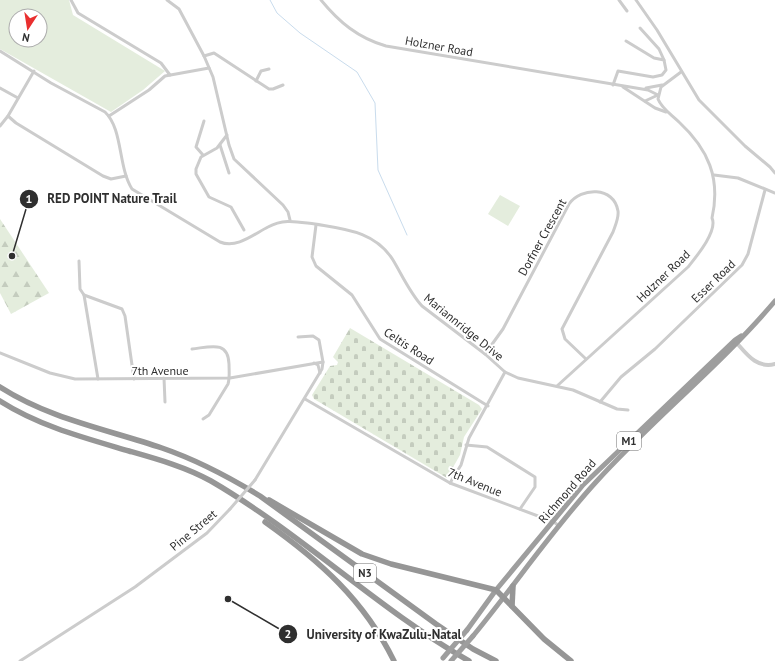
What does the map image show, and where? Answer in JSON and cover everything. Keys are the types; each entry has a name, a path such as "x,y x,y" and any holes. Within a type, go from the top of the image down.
{"highway":[{"name":"Richmond Road","path":"442,659 467,630 496,590 591,477 744,335 775,301"},
{"name":"Richmond Road","path":"451,661 503,599 535,554 596,482 736,342"},
{"name":"N3","path":"0,387 53,414 188,457 230,478 260,496 436,624 474,649 496,661"},
{"name":"N3","path":"0,401 50,426 180,467 210,481 252,507 423,631 469,661"},
{"path":"260,496 273,502 362,554 391,564 496,590 503,599 512,606 544,639 571,661"},
{"path":"252,507 255,513 311,557 352,596 372,621 394,661"},
{"path":"512,606 513,586"}],"street":[{"path":"71,0 78,13 160,63 170,75"},
{"path":"168,0 179,9 209,68 234,159 283,205 288,212 290,220"},
{"name":"Holzner Road","path":"321,0 332,14 350,29 374,42 620,86 668,113"},
{"path":"619,0 627,11"},
{"path":"636,0 657,30 699,100 745,146 770,167 775,174"},
{"path":"614,85 618,71 653,77 662,75 666,70 664,60 659,49 640,28"},
{"path":"626,42 654,58 664,60"},
{"path":"0,51 109,116 149,90 164,76 209,68"},
{"path":"204,56 214,53 256,81 271,89 283,85"},
{"path":"256,81 261,71 269,68"},
{"path":"0,126 8,116 34,71"},
{"path":"658,96 659,90 664,84 681,72"},
{"path":"640,89 664,84"},
{"path":"620,86 650,91 658,96"},
{"path":"0,88 18,98"},
{"path":"645,101 658,96"},
{"name":"Holzner Road","path":"557,386 669,284 700,253 708,237 713,221 714,175 704,150 695,137 668,113 659,103 658,96"},
{"path":"8,116 16,123 103,176 111,179 126,176"},
{"name":"Mariannridge Drive","path":"109,116 113,125 126,176 134,192 224,244 239,242 271,225 290,220 355,231 382,248 390,255 416,299 422,306 485,354 505,372 518,378 573,390 620,410 628,410"},
{"path":"203,155 196,147 204,121"},
{"path":"227,135 220,146 203,155 198,162 196,174 206,193 212,200 235,211 244,230"},
{"path":"220,146 229,173"},
{"path":"714,175 738,178 775,193"},
{"name":"Esser Road","path":"600,402 621,377 654,349 742,265 748,254 765,190"},
{"name":"Dorfner Crescent","path":"485,354 503,329 569,204 572,200 584,192 596,191 607,195 615,204 618,218 613,232 562,330 565,339 586,359"},
{"name":"Celtis Road","path":"316,225 312,250 313,261 320,270 352,294 380,340 488,406"},
{"path":"79,261 80,289 84,295 98,379"},
{"path":"84,295 122,309 125,316 134,379"},
{"path":"298,337 308,335 318,339 323,362"},
{"path":"736,342 757,363 767,365 775,364"},
{"path":"192,349 212,347 220,348 227,351 228,354 230,378 209,415 203,419"},
{"name":"7th Avenue","path":"0,353 65,378 98,379 230,378 323,362"},
{"name":"Pine Street","path":"20,661 135,587 207,533 255,480 320,373 323,362"},
{"path":"314,363 318,365 320,373"},
{"path":"450,483 461,465 466,445 505,372"},
{"path":"164,378 165,402"},
{"name":"7th Avenue","path":"304,399 450,483 554,522 559,526"},
{"path":"466,445 482,445 487,447 535,477 537,483 520,509"}],"green space":[{"path":"0,0 69,0 73,15 165,71 143,90 111,112 0,49"},
{"path":"500,195 520,206 508,226 488,214"},
{"path":"0,219 49,293 11,314 0,293"},
{"path":"350,328 479,405 482,409 464,437 460,455 447,478 314,399 312,395 330,366 337,365 338,362 333,357"}],"waterway":[{"path":"270,0 277,13 300,33 357,72 375,103 378,170 407,235"}],"place":[{"name":"RED POINT Nature Trail","path":"12,256"},
{"name":"University of KwaZulu-Natal","path":"228,599"}]}
